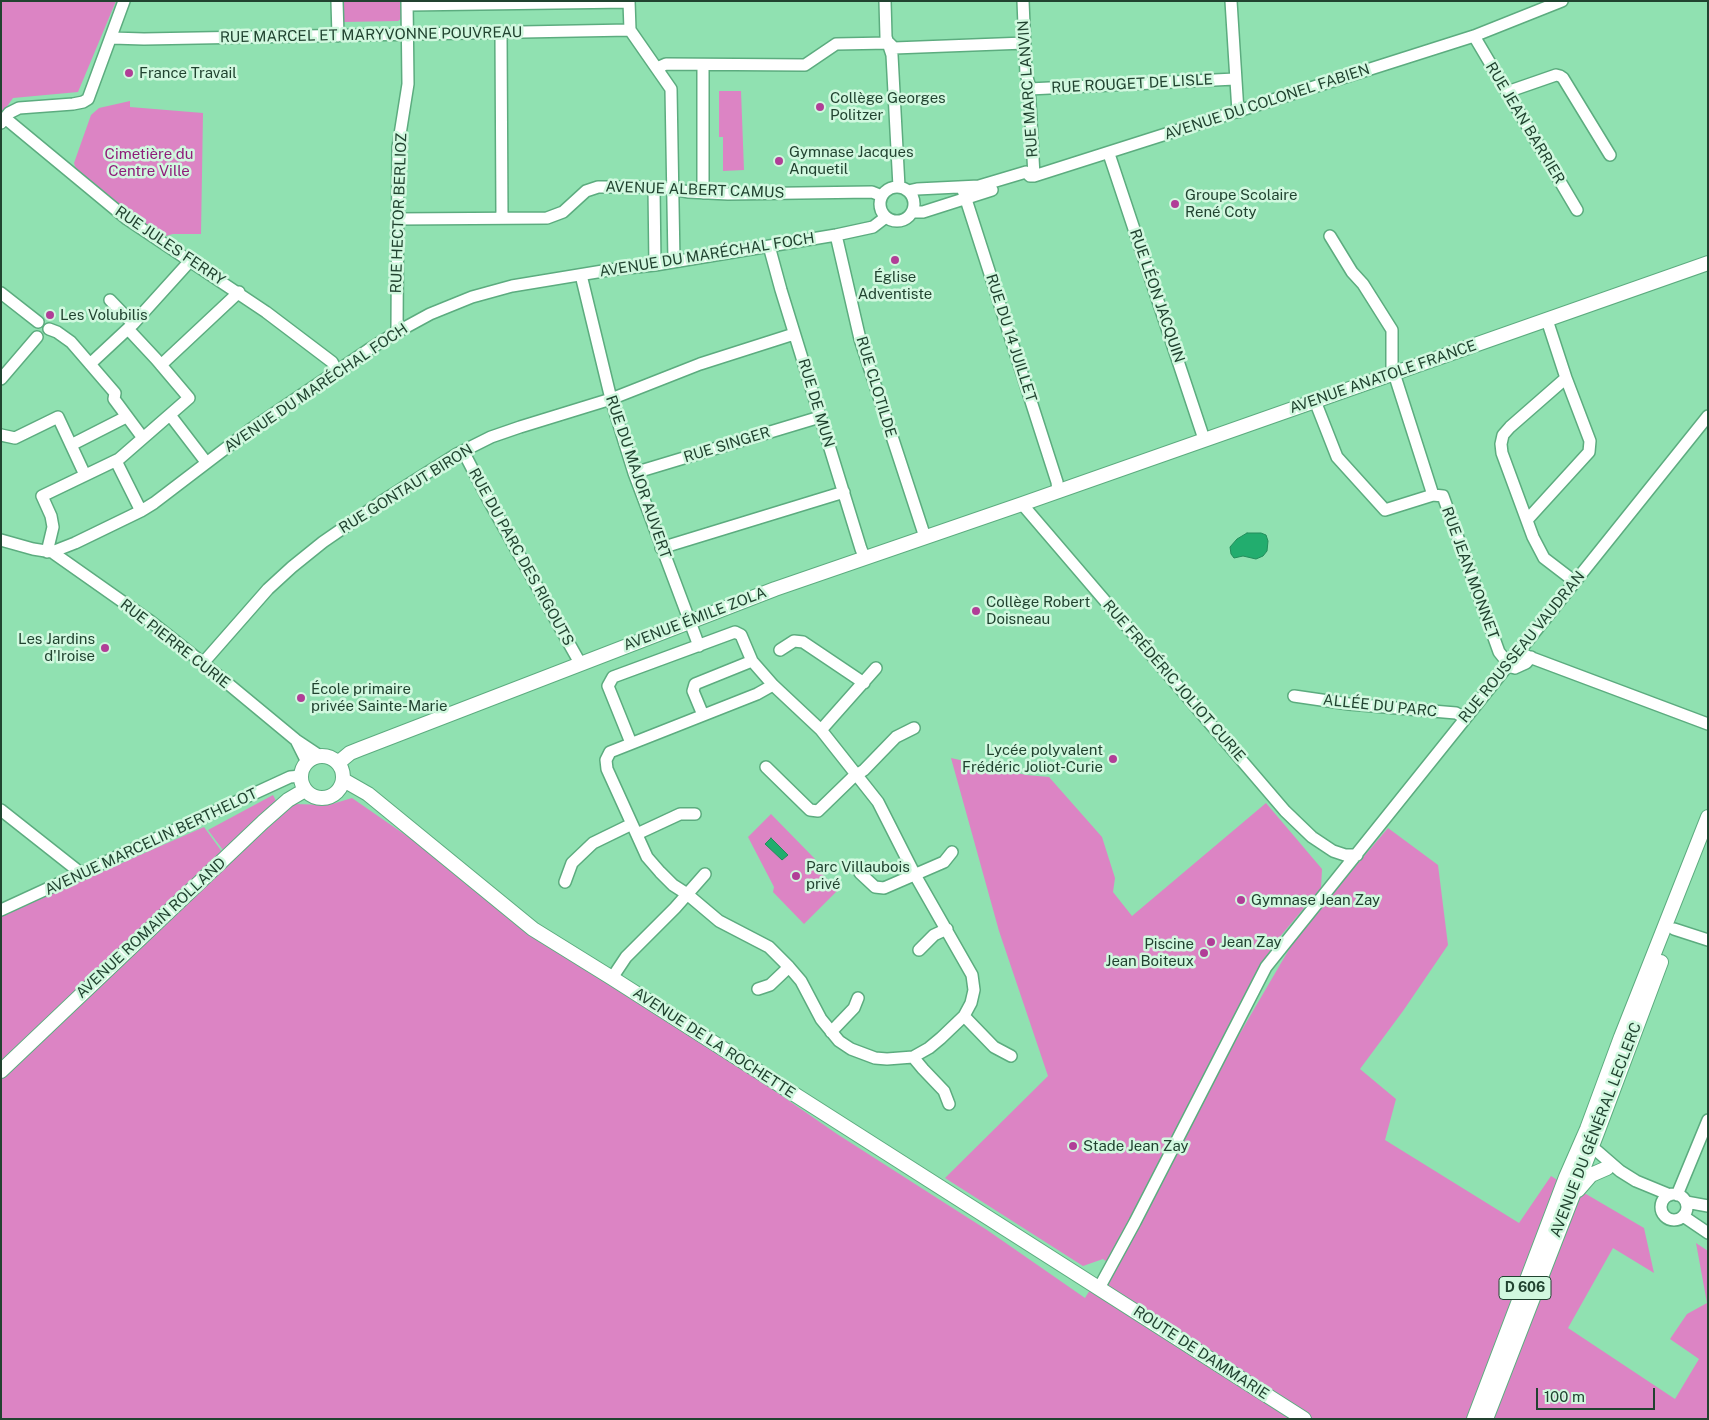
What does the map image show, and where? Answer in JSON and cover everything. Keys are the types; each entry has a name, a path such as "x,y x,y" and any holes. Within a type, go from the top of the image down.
{"main road":[{"name":"AVENUE ANATOLE FRANCE","path":"1058,491 1708,264"},
{"name":"AVENUE ÉMILE ZOLA","path":"338,763 350,753 690,621 775,589 1058,491"},
{"path":"330,758 338,763 343,781 339,790 327,798 312,796 303,783 303,768 314,759 330,758"},
{"name":"AVENUE DE LA ROCHETTE","path":"343,781 368,794 533,929 1099,1288"},
{"name":"AVENUE ROMAIN ROLLAND","path":"1,1071 288,800 303,783"},
{"name":"AVENUE DU GÉNÉRAL LECLERC","path":"1486,1419 1570,1198 1583,1150 1621,1037 1708,817"},
{"name":"AVENUE DU GÉNÉRAL LECLERC","path":"1474,1419 1708,842"},
{"path":"1570,1198 1591,1175 1613,1170"},
{"name":"ROUTE DE DAMMARIE","path":"1099,1288 1304,1419"}],"street":[{"path":"3,120 9,113 19,108 73,104 84,102 88,99 124,1"},
{"path":"337,1 338,36"},
{"path":"407,3 629,1 630,30 671,89 674,261"},
{"path":"885,1 886,37 892,55 903,189 914,201 910,216 900,221 886,217 881,210 882,196 889,189 903,189 917,189 966,194"},
{"name":"RUE MARC LANVIN","path":"1023,1 1032,176"},
{"path":"1231,1 1238,112"},
{"name":"AVENUE DU COLONEL FABIEN","path":"966,194 979,186 1026,172 1032,176 1109,154 1474,36 1562,1"},
{"name":"RUE HECTOR BERLIOZ","path":"397,332 398,147 408,84 407,3"},
{"name":"RUE MARCEL ET MARYVONNE POUVREAU","path":"112,38 630,30"},
{"path":"501,33 502,218"},
{"name":"RUE JEAN BARRIER","path":"1474,36 1578,210"},
{"path":"657,68 666,64 748,63 805,65 836,44 889,44 894,48 1025,43"},
{"path":"665,80 670,71 677,65"},
{"path":"703,65 703,193"},
{"path":"1507,92 1556,75 1560,76 1610,156"},
{"name":"RUE ROUGET DE LISLE","path":"1029,89 1235,79"},
{"name":"RUE JULES FERRY","path":"3,120 127,219 239,292 332,362 337,371"},
{"name":"RUE LÉON JACQUIN","path":"1109,154 1204,439"},
{"name":"AVENUE ALBERT CAMUS","path":"397,219 547,218 558,215 586,191 598,187 654,188 703,193 753,194 872,192 882,196"},
{"path":"654,188 655,265"},
{"path":"912,212 923,212 966,194"},
{"name":"RUE DU 14 JUILLET","path":"966,194 1054,473 1058,491"},
{"name":"AVENUE DU MARÉCHAL FOCH","path":"49,552 76,543 154,503 206,462 337,371 397,332 430,314 472,297 512,286 836,235 873,227 886,217"},
{"name":"RUE CLOTILDE","path":"836,235 860,340 925,537"},
{"name":"RUE JEAN MONNET","path":"1330,236 1392,330 1392,367 1433,495 1443,496 1499,652 1508,664"},
{"name":"RUE DE MUN","path":"769,246 794,334 861,548 866,558"},
{"path":"90,364 130,327 190,261"},
{"name":"RUE DU MAJOR AUVERT","path":"581,275 611,399 634,473 699,646"},
{"path":"161,365 239,292"},
{"path":"1,293 38,322 46,323 49,329 71,342 115,393 114,399 143,438"},
{"path":"1,540 49,552 53,527 51,516 42,496 116,461 189,398 110,300"},
{"path":"1527,520 1589,452 1590,441 1566,378 1547,320"},
{"path":"37,337 33,328 38,322"},
{"path":"1,379 37,337 45,336 49,329"},
{"name":"RUE GONTAUT BIRON","path":"203,663 268,590 292,567 323,542 381,502 463,451 491,437 611,399 700,364 794,334"},
{"path":"1566,378 1503,434 1501,444 1502,453 1533,537 1544,558 1574,581"},
{"path":"1316,401 1337,457 1385,510 1433,495"},
{"path":"170,415 206,462"},
{"name":"RUE ROUSSEAU VAUDRAN","path":"1099,1288 1266,967 1300,923 1357,856 1574,581 1708,416"},
{"path":"1,436 15,438 58,417 85,475"},
{"path":"71,445 126,417"},
{"name":"RUE SINGER","path":"634,473 820,417"},
{"name":"RUE DU PARC DES RIGOUTS","path":"463,451 580,663"},
{"path":"116,461 140,511"},
{"path":"661,548 844,492"},
{"name":"RUE FRÉDÉRIC JOLIOT CURIE","path":"1022,504 1285,811 1312,837 1333,851 1357,856"},
{"name":"RUE PIERRE CURIE","path":"49,552 150,621 296,740 314,759"},
{"path":"631,743 608,686 613,677 735,632 741,635 752,661 773,686 821,730 878,802 915,875 972,974 974,990 971,1003 964,1016 929,1048 914,1057 887,1059 864,1054 839,1041 821,1019 801,981 769,947 719,920 660,872 647,857 605,764 610,752 758,694 773,686"},
{"path":"780,650 794,641 803,642 864,683"},
{"path":"1518,652 1708,724"},
{"path":"1508,664 1510,667 1516,668 1526,663 1530,657"},
{"path":"703,715 693,691 695,684 752,661"},
{"path":"821,730 876,668"},
{"name":"ALLÉE DU PARC","path":"1294,696 1349,704 1456,713 1465,718"},
{"path":"766,767 810,810 818,811 857,774 864,770 896,737 914,728"},
{"name":"AVENUE MARCELIN BERTHELOT","path":"1,910 290,777 303,783"},
{"path":"1,810 82,874"},
{"path":"565,882 572,863 593,843 680,814 695,814"},
{"path":"1333,851 1337,858 1338,878"},
{"path":"860,873 875,886 884,888 944,862 952,852"},
{"path":"612,978 626,957 705,874"},
{"path":"919,950 934,935 947,929"},
{"path":"1674,929 1708,940"},
{"path":"758,989 770,985 789,967"},
{"path":"831,1032 854,1008 858,998"},
{"path":"964,1016 994,1047 1011,1056"},
{"path":"914,1057 944,1091 949,1104"},
{"path":"1678,1197 1708,1120"},
{"path":"1583,1150 1597,1151 1613,1170 1636,1181 1708,1206"},
{"path":"1636,1181 1662,1205"},
{"path":"1678,1197 1687,1210 1683,1216 1675,1220 1668,1219 1663,1213 1662,1205 1664,1198 1678,1197"},
{"path":"1683,1216 1708,1233"}],"green space":[{"path":"1,1 116,1 78,92 13,98 1,115"},
{"path":"342,1 401,1 402,18 398,21 343,22"},
{"path":"719,91 741,91 744,170 723,171 723,137 719,137"},
{"name":"Cimetière du Centre Ville","path":"130,101 130,107 203,113 201,234 173,234 162,237 128,216 77,173 74,163 91,115 99,108"},
{"path":"951,758 1026,775 1049,777 1102,837 1115,878 1113,892 1132,916 1266,803 1322,869 1321,888 1278,939 1112,1252 1298,934 1388,828 1438,865 1448,945 1360,1069 1396,1099 1385,1140 1519,1223 1551,1176 1644,1228 1654,1273 1613,1248 1568,1328 1675,1399 1699,1359 1670,1339 1687,1314 1707,1303 1696,1243 1708,1251 1708,1419 1,1419 1,916 204,827 230,863 294,804 329,805 352,798 837,1134 987,1230 1085,1298 1107,1262 1103,1259 1083,1266 945,1178 1048,1076 999,931"},
{"path":"273,795 277,803 223,850 208,830"},
{"name":"Parc Villaubois privé","path":"771,814 815,859 812,864 838,890 804,924 773,892 774,887 748,837"}],"shaded area":[{"path":"1247,533 1266,535 1268,541 1267,551 1263,556 1256,559 1243,556 1234,558 1230,547 1237,539"},
{"path":"771,838 788,855 782,860 765,844"}],"place":[{"name":"France Travail","path":"129,73"},
{"name":"Collège Georges Politzer","path":"820,107"},
{"name":"Gymnase Jacques Anquetil","path":"779,161"},
{"name":"Groupe Scolaire René Coty","path":"1175,204"},
{"name":"Église Adventiste","path":"895,260"},
{"name":"Les Volubilis","path":"50,315"},
{"name":"Collège Robert Doisneau","path":"976,611"},
{"name":"Les Jardins d'Iroise","path":"105,648"},
{"name":"École primaire privée Sainte-Marie","path":"301,698"},
{"name":"Lycée polyvalent Frédéric Joliot-Curie","path":"1113,759"},
{"name":"Parc Villaubois privé","path":"796,876"},
{"name":"Gymnase Jean Zay","path":"1241,900"},
{"name":"Jean Zay","path":"1211,942"},
{"name":"Piscine Jean Boiteux","path":"1204,953"},
{"name":"Stade Jean Zay","path":"1073,1146"}]}
